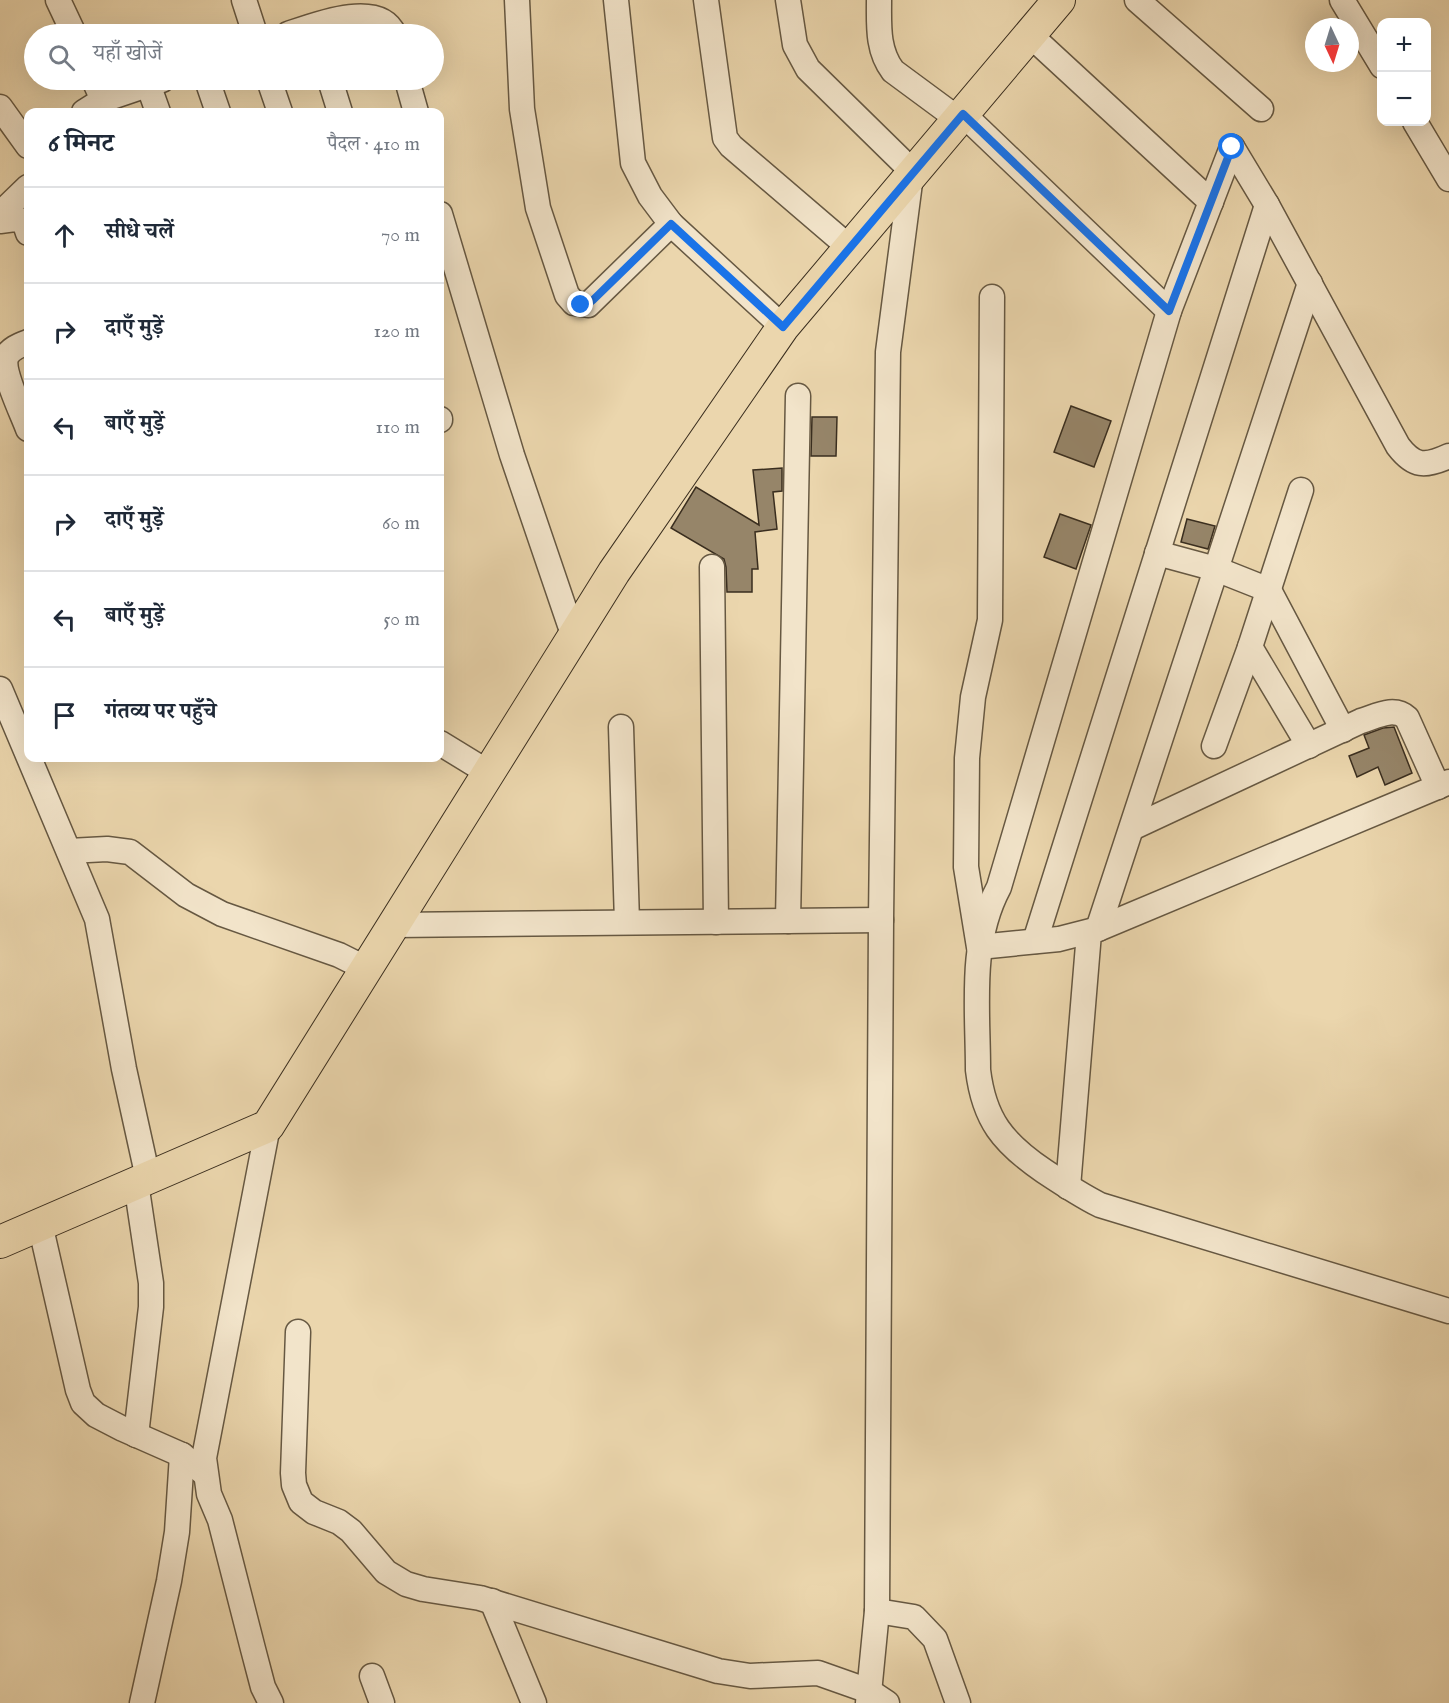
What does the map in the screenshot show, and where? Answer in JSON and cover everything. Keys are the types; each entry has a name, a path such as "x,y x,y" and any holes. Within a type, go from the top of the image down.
{"main road":[{"path":"0,1242 268,1126 614,572 783,327 1059,0"}],"street":[{"path":"58,0 69,24"},
{"path":"244,0 252,24"},
{"path":"517,0 522,109 538,208 567,295 574,303 588,304 671,224"},
{"path":"616,0 633,164 650,196 671,224 783,327"},
{"path":"706,0 725,138 731,146 849,247"},
{"path":"298,1332 294,1485 301,1502 314,1512 339,1522 351,1531 386,1572 406,1584 492,1602 718,1671 750,1676 818,1673 875,1699 888,352 912,174 808,69 795,45 788,0"},
{"path":"879,0 879,33 886,62 893,71 960,116 1169,311"},
{"path":"1137,0 1261,109"},
{"path":"1342,0 1377,58"},
{"path":"326,24 349,13 364,12 375,14 389,24"},
{"path":"1030,35 1211,202"},
{"path":"94,97 122,90"},
{"path":"156,90 158,108"},
{"path":"210,90 217,108"},
{"path":"272,90 279,108"},
{"path":"333,90 339,108"},
{"path":"410,90 415,108"},
{"path":"0,107 24,140"},
{"path":"1416,126 1449,179"},
{"path":"979,947 990,905 999,887 1169,311 1232,147 1267,205 1398,446 1414,462 1423,464 1449,456"},
{"path":"0,214 24,191"},
{"path":"1035,941 1267,205"},
{"path":"0,221 15,219 24,221"},
{"path":"444,227 512,455 574,637"},
{"path":"1068,1187 1093,931 1132,828 1310,283"},
{"path":"992,297 990,620 973,697 967,758 966,867 979,947 978,1070 980,1090 987,1110 1012,1148 1068,1187 1100,1205 1449,1311"},
{"path":"24,344 11,350 6,359 8,374 24,418"},
{"path":"789,921 798,396"},
{"path":"1214,746 1250,647 1301,490"},
{"path":"1157,554 1216,569 1269,590 1343,730"},
{"path":"712,567 716,922"},
{"path":"1250,647 1309,746"},
{"path":"0,689 24,745"},
{"path":"979,947 1059,939 1093,931 1443,784 1407,718 1400,712 1378,715 1132,828"},
{"path":"621,727 627,922"},
{"path":"444,745 489,773"},
{"path":"31,762 97,919 142,1181 151,1306 136,1435"},
{"path":"69,851 107,849 130,852 186,895 222,914 339,956 367,969"},
{"path":"394,925 881,920"},
{"path":"268,1126 204,1458 209,1494 220,1520 263,1687 271,1703"},
{"path":"40,1224 78,1390 84,1403 89,1410 106,1422 182,1455 205,1474"},
{"path":"142,1703 169,1581 177,1532 182,1455"},
{"path":"492,1602 534,1703"},
{"path":"877,1611 914,1617 935,1640 958,1703"},
{"path":"372,1676 382,1703"}],"building":[{"path":"1071,406 1111,421 1094,467 1054,452"},
{"path":"812,417 837,417 836,456 811,456"},
{"path":"782,468 782,491 773,492 777,529 755,532 758,569 752,569 752,592 727,592 724,559 671,528 696,487 759,525 753,470"},
{"path":"1060,514 1091,525 1076,569 1044,557"},
{"path":"1187,519 1215,526 1208,549 1181,542"},
{"path":"1394,727 1412,773 1385,785 1378,767 1357,777 1349,756 1369,748 1364,735 1383,728"}],"route":[{"path":"581,305 593,300 671,224 783,327 963,114 1169,311 1232,147"}]}
